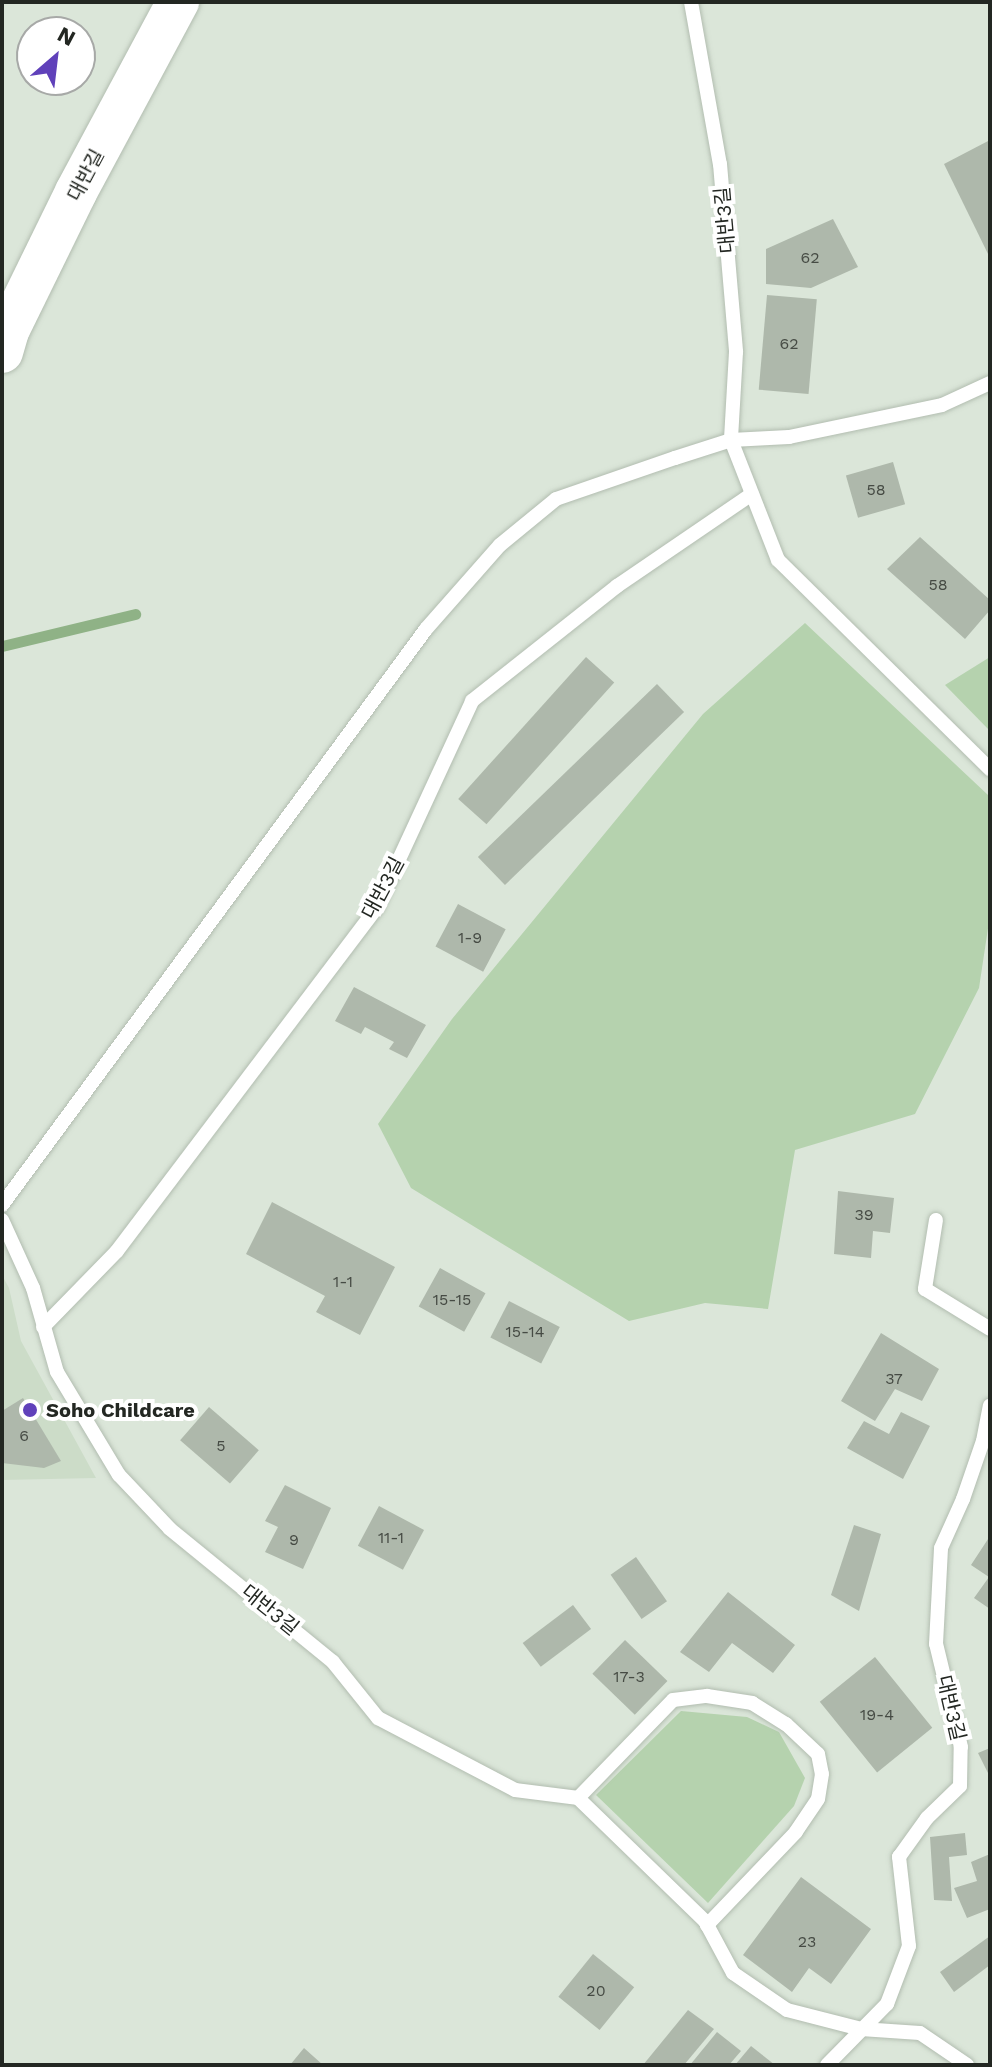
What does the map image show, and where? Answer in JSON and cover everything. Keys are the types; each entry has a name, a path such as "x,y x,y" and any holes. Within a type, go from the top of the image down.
{"street":[{"name":"대반길","path":"2,352 8,331 76,192 178,2"}],"lane":[{"name":"대반3길","path":"691,2 720,164 736,352 731,440 752,494 778,560 990,769"},
{"path":"2,1205 426,629 500,545 556,499 731,440 789,437 942,405 990,383"},
{"name":"대반3길","path":"43,1327 117,1251 377,907 472,701 617,586 752,494"},
{"name":"대반3길","path":"2,1220 33,1288 57,1372 119,1475 170,1529 333,1662 378,1718 515,1790 578,1798"},
{"path":"936,1220 925,1289 990,1329"},
{"name":"대반3길","path":"827,2065 887,2004 909,1946 899,1857 927,1818 960,1786 961,1747 936,1644 941,1548 963,1499 983,1441 990,1406"},
{"path":"707,1925 796,1832 818,1799 822,1774 818,1754 786,1724 752,1703 707,1696 673,1700 578,1798 675,1889 707,1925 733,1973 743,1981 787,2010 861,2029 920,2033 967,2065"}],"shaded area":[{"name":"Soho Childcare","path":"2,1275 9,1288 21,1341 96,1478 2,1480"}],"green space":[{"path":"805,623 988,795 990,915 979,988 915,1114 795,1150 768,1309 705,1303 629,1321 411,1188 378,1124 452,1019 703,714"},
{"path":"990,657 990,731 945,685"},
{"path":"681,1711 747,1717 779,1732 805,1778 794,1806 708,1903 596,1795"}],"building":[{"path":"990,140 990,258 944,164"},
{"path":"833,219 858,267 811,288 766,284 766,249"},
{"path":"767,295 817,299 809,394 759,390"},
{"path":"893,462 905,504 858,518 846,476"},
{"path":"920,537 990,600 990,610 965,639 887,569"},
{"path":"586,657 614,682 486,824 458,799"},
{"path":"657,684 684,712 505,885 478,857"},
{"path":"458,904 506,929 483,972 435,946"},
{"path":"354,987 426,1025 407,1058 389,1049 394,1042 365,1027 361,1034 335,1021"},
{"path":"838,1191 894,1198 890,1233 873,1231 871,1258 834,1254"},
{"path":"272,1202 395,1267 360,1335 316,1312 325,1296 246,1254"},
{"path":"440,1268 485,1293 464,1332 419,1306"},
{"path":"509,1301 560,1327 541,1363 490,1338"},
{"path":"881,1333 939,1369 922,1401 895,1389 875,1421 841,1401"},
{"path":"23,1398 61,1461 44,1468 2,1463 2,1411"},
{"path":"209,1407 259,1450 230,1484 180,1440"},
{"path":"901,1412 930,1426 903,1479 847,1448 864,1421 889,1434"},
{"path":"285,1485 331,1508 303,1569 265,1552 278,1527 265,1521"},
{"path":"379,1506 424,1530 403,1570 358,1546"},
{"path":"854,1525 881,1534 859,1611 831,1595"},
{"path":"990,1536 990,1609 974,1598 989,1577 971,1565"},
{"path":"636,1557 667,1601 642,1619 611,1575"},
{"path":"728,1592 795,1645 773,1673 732,1643 709,1672 680,1652"},
{"path":"573,1605 591,1629 541,1667 523,1643"},
{"path":"625,1640 667,1681 635,1715 592,1674"},
{"path":"875,1657 932,1728 877,1772 820,1702"},
{"path":"990,1748 990,1777 978,1753"},
{"path":"965,1833 967,1855 949,1857 952,1901 934,1900 930,1837"},
{"path":"990,1854 990,1909 967,1918 954,1888 977,1881 971,1862"},
{"path":"801,1877 871,1929 831,1984 809,1968 792,1992 743,1955"},
{"path":"990,1936 990,1965 954,1992 940,1972"},
{"path":"593,1954 634,1987 600,2030 558,1997"},
{"path":"688,2010 714,2029 684,2065 643,2065"},
{"path":"717,2032 741,2051 729,2065 690,2065"},
{"path":"751,2046 775,2065 735,2065"},
{"path":"304,2048 323,2065 290,2065"}],"waterway":[{"path":"2,646 135,614"}],"place":[{"name":"Soho Childcare","path":"30,1410"}]}
